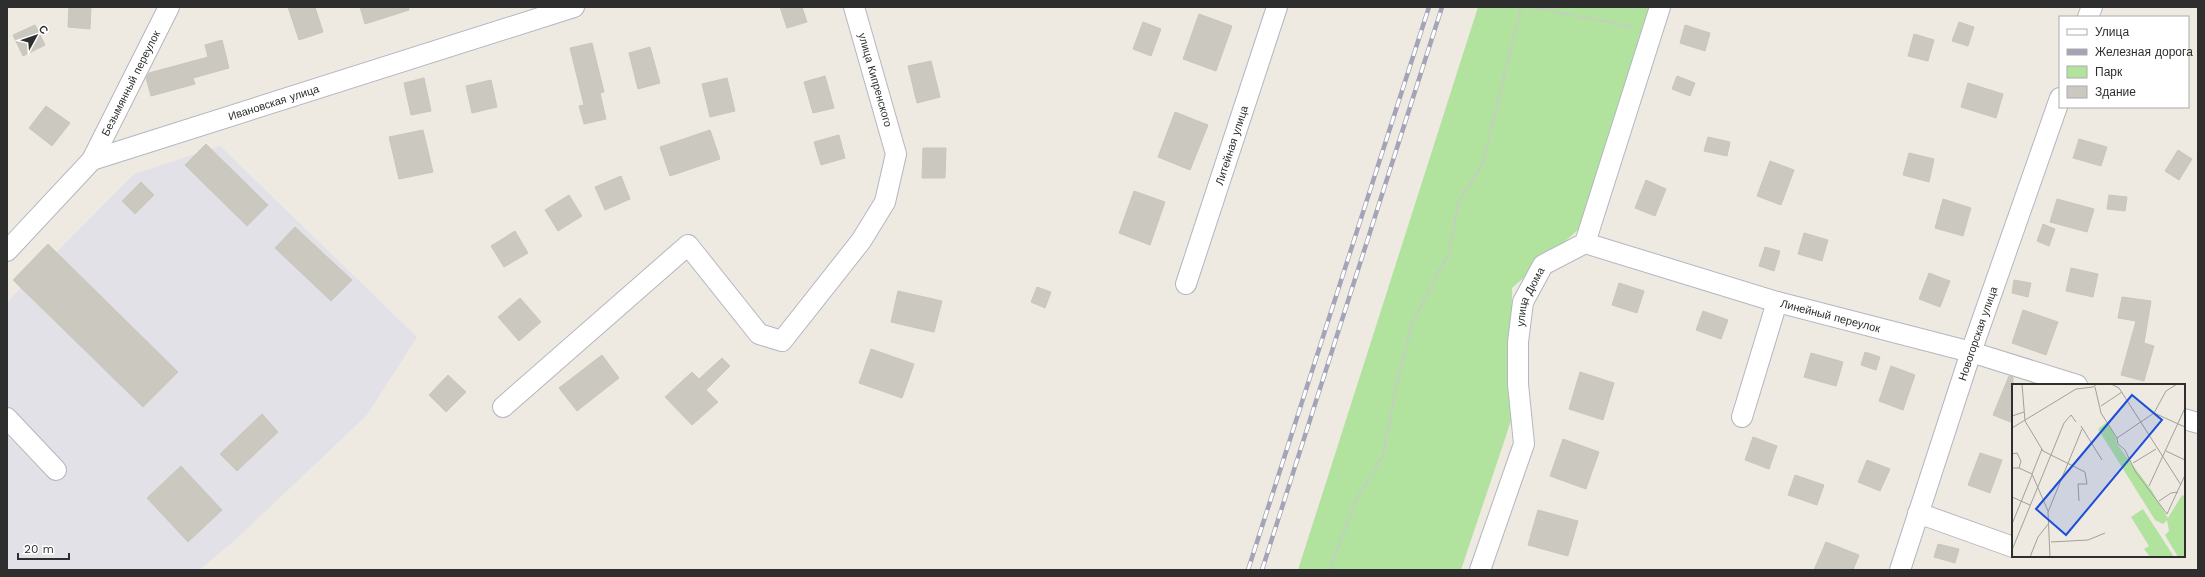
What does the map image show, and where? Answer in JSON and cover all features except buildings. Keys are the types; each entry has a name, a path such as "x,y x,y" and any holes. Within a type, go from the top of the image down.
{"street":[{"name":"Безымянный переулок","path":"92,160 169,7"},
{"name":"Ивановская улица","path":"7,251 92,160 574,7"},
{"name":"улица Кипренского","path":"503,407 688,245 760,334 782,340 861,241 885,202 896,154 854,7"},
{"name":"Литейная улица","path":"1186,284 1277,7"},
{"path":"1585,243 1660,7"},
{"name":"Новогорская улица","path":"1900,570 1971,352 2059,101"},
{"name":"Линейный переулок","path":"1585,243 1777,302 1971,352 2074,384"},
{"name":"улица Дюма","path":"1480,570 1524,444 1518,384 1518,342 1523,302 1543,265 1585,243"},
{"path":"1742,417 1777,302"},
{"path":"7,418 56,470"},
{"path":"2185,419 2198,423"},
{"path":"1918,513 2012,547"}],"path":[{"path":"1330,570 1355,502 1383,456 1396,387 1412,324 1450,252 1458,203 1483,163 1521,7"},
{"path":"1531,7 1653,31"}],"shaded area":[{"path":"220,146 417,337 367,415 233,542 199,570 7,570 7,302 134,174"}],"green space":[{"path":"1478,7 1651,7 1579,229 1512,288 1513,415 1461,570 1298,570"}],"railway":[{"path":"1248,570 1429,7"},
{"path":"1262,570 1442,7"}]}
